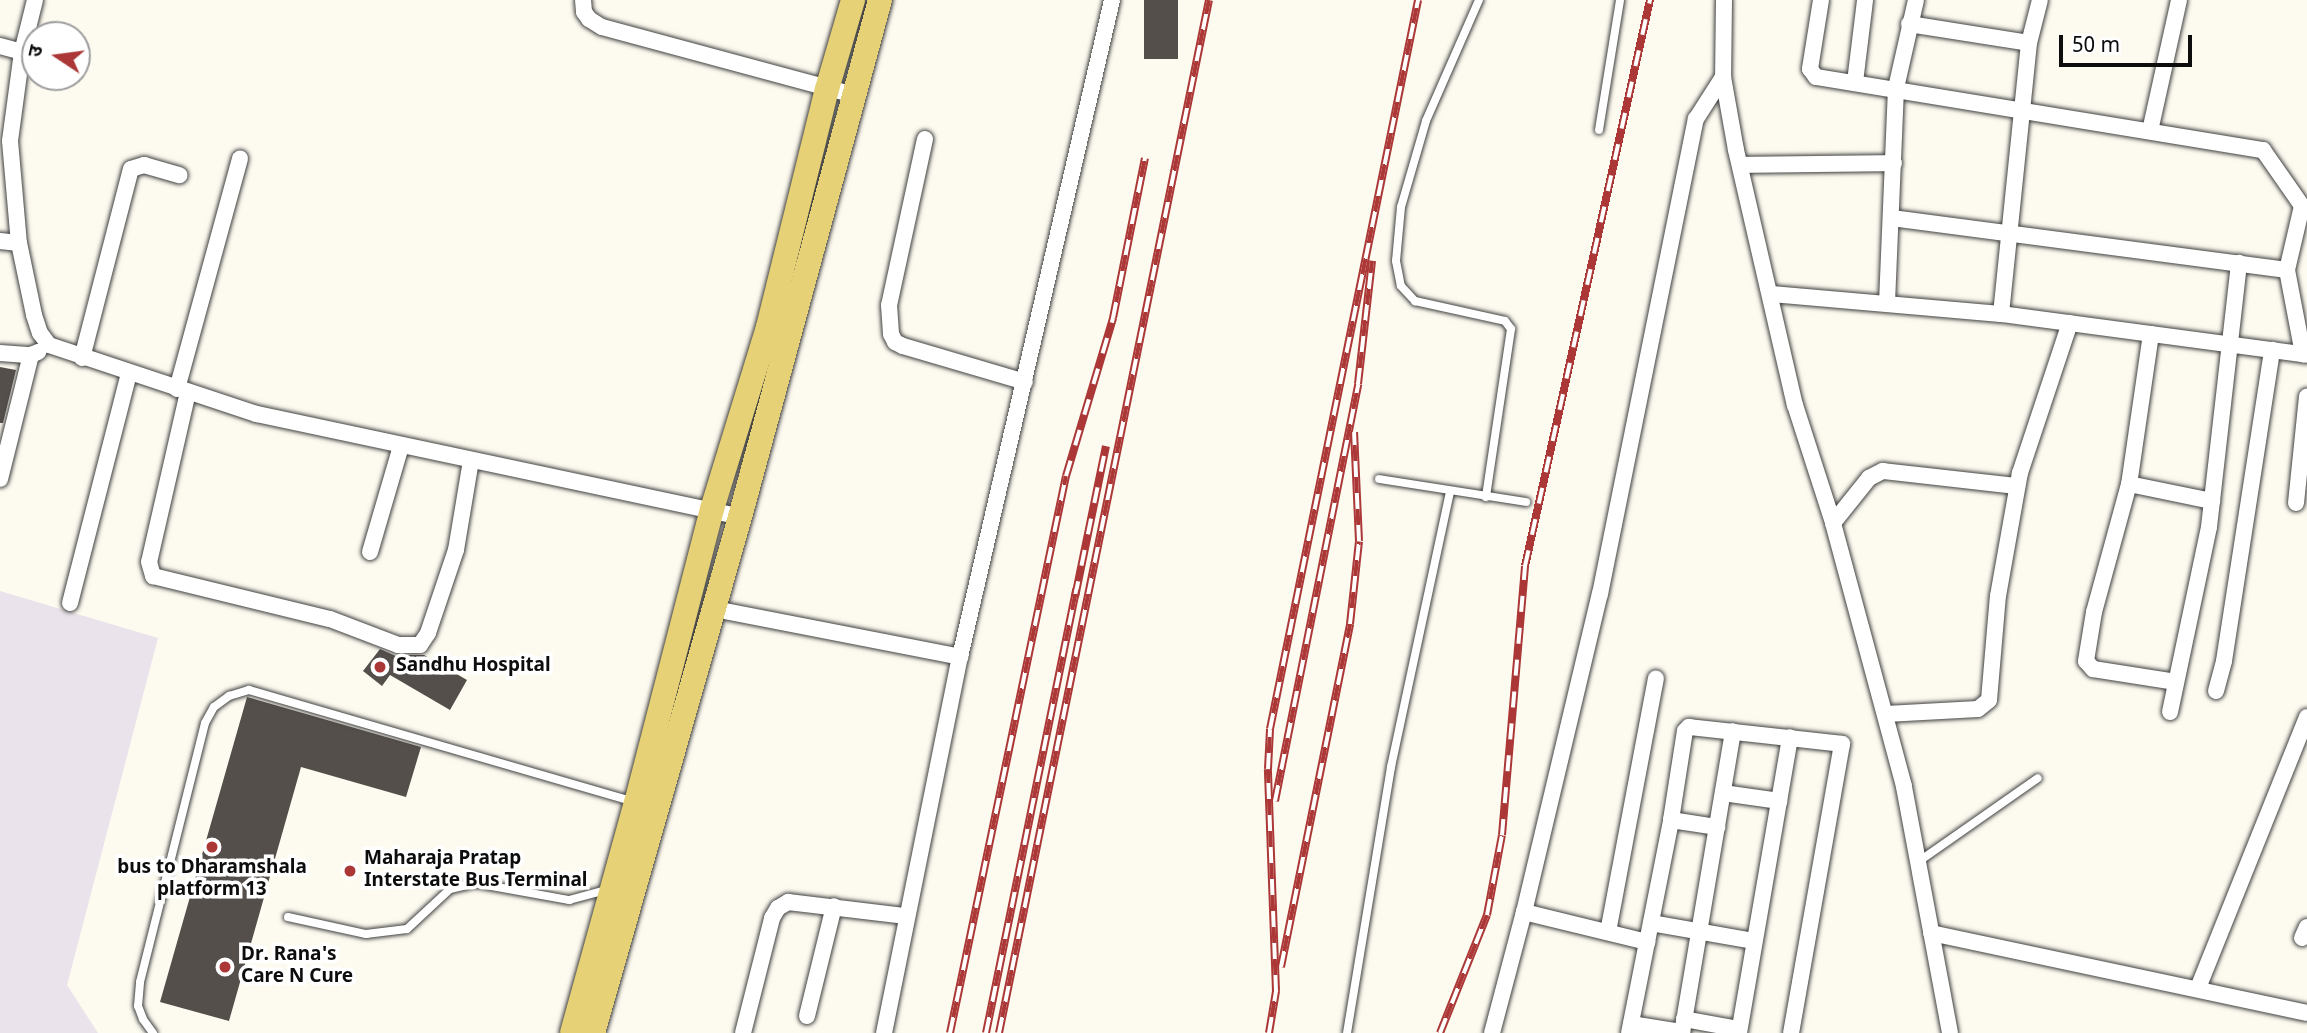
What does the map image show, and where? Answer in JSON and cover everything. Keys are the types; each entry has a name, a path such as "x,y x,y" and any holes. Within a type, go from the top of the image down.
{"main road":[{"path":"593,1033 624,889 647,806 712,509 768,327 827,89 853,0"},
{"path":"647,806 714,610 880,0"},
{"path":"572,1033 624,889"}],"street":[{"path":"30,21 35,0"},
{"path":"583,0 584,12 589,19 602,27 854,95"},
{"path":"884,1033 960,657 1112,0"},
{"path":"1724,0 1723,77 1740,165 1795,405 1833,523 1886,714 1918,862 1950,1033"},
{"path":"1771,294 2001,314 2305,354 2287,270 2302,206 2263,150 1816,77 1812,74 1821,0"},
{"path":"1855,82 1865,0"},
{"path":"1887,303 1896,88 1916,0"},
{"path":"2001,314 2029,43 2040,0"},
{"path":"2150,131 2179,0"},
{"path":"1909,24 2029,43"},
{"path":"0,46 21,52"},
{"path":"21,57 5,141 19,243 34,314 40,333 49,345 257,414 740,517"},
{"path":"1492,1033 1524,912 1600,594 1696,119 1723,77"},
{"path":"925,139 889,305 891,334 895,342 903,346 1025,382"},
{"path":"240,158 182,391 149,562 153,576 330,619 398,645 421,645 428,633 456,550 471,460"},
{"path":"1740,165 1894,163"},
{"path":"82,358 131,169 144,165 180,175"},
{"path":"1892,218 2287,270"},
{"path":"0,241 19,243"},
{"path":"2170,712 2212,501 2239,262"},
{"path":"1886,714 1978,709 1989,700 1998,596 2017,486 2070,323"},
{"path":"2151,334 2129,484 2094,611 2087,664 2092,669 2176,682"},
{"path":"0,353 31,355 49,345"},
{"path":"2216,691 2224,661 2272,350"},
{"path":"0,479 5,441 31,355"},
{"path":"70,603 129,373"},
{"path":"2296,503 2307,397"},
{"path":"370,552 401,446"},
{"path":"1833,523 1869,478 1884,471 2017,486"},
{"path":"2129,484 2212,501"},
{"path":"714,610 960,657"},
{"path":"1608,932 1656,678"},
{"path":"2198,988 2307,717"},
{"path":"1790,737 1739,1031 1630,1028 1687,728 1733,731 1790,737 1842,744 1791,1033"},
{"path":"1683,1028 1733,731"},
{"path":"1723,793 1779,801"},
{"path":"1671,820 1717,827"},
{"path":"743,1033 772,918 778,908 788,902 906,916"},
{"path":"807,1016 834,906"},
{"path":"1524,912 1647,942"},
{"path":"1651,923 1699,929 1754,941"},
{"path":"1931,933 2307,1013"}],"lane":[{"path":"1479,0 1426,121 1401,207 1396,261 1401,286 1415,301 1505,321 1511,329 1486,497"},
{"path":"1599,130 1620,0"},
{"path":"1379,479 1526,502"},
{"path":"1347,1033 1391,767 1450,491"},
{"path":"153,1033 142,1019 138,1006 140,982 205,723 214,707 229,696 249,690 647,806"},
{"path":"1918,862 2038,778"},
{"path":"288,917 366,934 407,929 450,889 475,883 569,901 624,889"}],"shaded area":[{"path":"0,591 158,638 67,985 98,1033 0,1033"}],"building":[{"path":"1144,0 1178,0 1178,59 1144,59"},
{"path":"0,367 16,370 3,423 0,423"},
{"path":"380,649 405,660 408,655 424,655 467,680 450,710 390,675 382,686 363,671"},
{"path":"247,697 421,747 406,797 301,767 229,1021 160,1002"}],"railway":[{"path":"999,1033 1209,0"},
{"path":"1269,1033 1276,991 1268,769 1270,729 1418,0"},
{"path":"1440,1033 1487,915 1502,835 1525,566 1650,0"},
{"path":"950,1033 1066,476 1113,318 1145,158"},
{"path":"1275,801 1358,384 1372,261"},
{"path":"1281,967 1350,624 1359,541 1354,432"},
{"path":"1075,597 1106,446"},
{"path":"986,1033 1076,589"}],"place":[{"name":"Sandhu Hospital","path":"380,667"},
{"name":"bus to Dharamshala platform 13","path":"212,847"},
{"name":"Maharaja Pratap Interstate Bus Terminal","path":"350,871"},
{"name":"Dr. Rana's Care N Cure","path":"225,967"}]}
